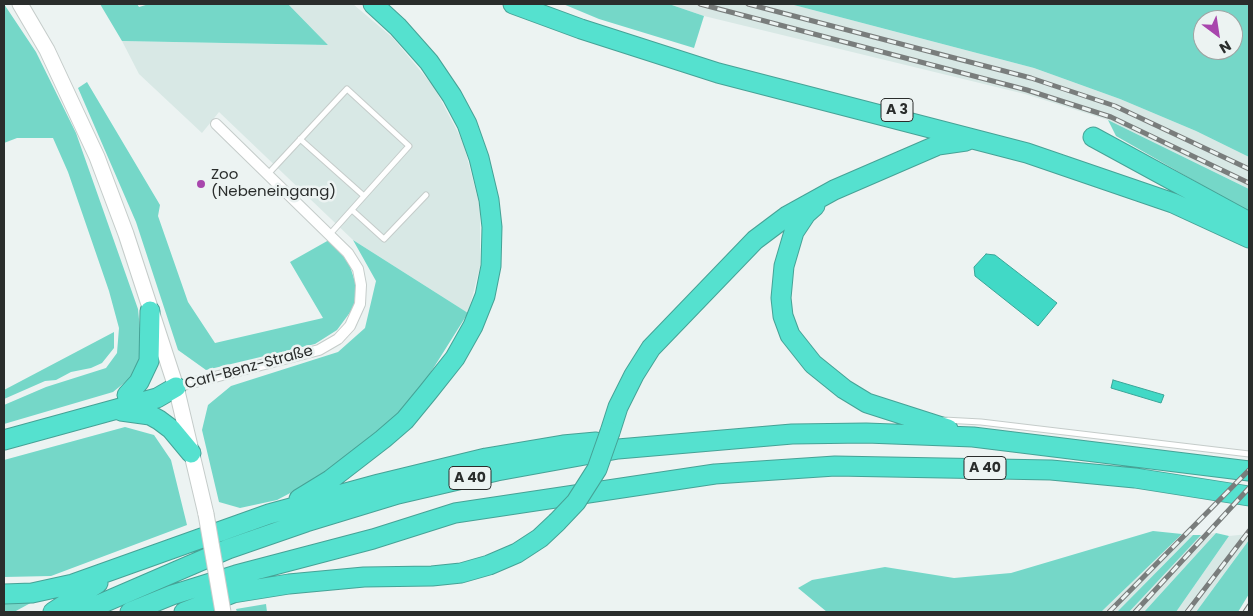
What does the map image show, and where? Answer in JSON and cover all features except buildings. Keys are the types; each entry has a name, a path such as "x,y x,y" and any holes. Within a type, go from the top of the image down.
{"highway":[{"path":"269,514 305,496 330,480 405,420 464,344 480,311 488,282 492,254 491,213 483,171 472,137 456,103 429,62 398,27 373,4"},
{"name":"A 3","path":"513,4 581,29 718,73 1027,153 1173,203 1249,238"},
{"name":"A 3","path":"539,4 583,21 725,65 1036,144 1110,168 1178,195 1249,230"},
{"path":"1093,137 1249,222"},
{"path":"234,593 289,584 364,577 432,576 461,573 489,565 517,553 540,538 576,502 597,469 610,432 615,407 651,348 729,264 755,240 792,220 819,197 938,145 977,140"},
{"path":"792,220 782,284 783,316 790,335 813,364 834,383 867,403 973,437"},
{"path":"127,395 139,382 149,361 150,311"},
{"path":"4,430 155,388 176,388"},
{"path":"4,440 157,398 176,388"},
{"path":"115,410 136,412 159,420 171,429 191,453"},
{"name":"A 40","path":"82,612 228,549 306,522 398,494 497,471 618,449 720,439 856,433 973,437 1249,471"},
{"path":"4,594 32,593 73,584 269,514 477,460 563,445 676,436 720,439"},
{"name":"A 40","path":"130,612 172,595 236,575 373,539 455,513 715,474 835,466 1051,470 1135,478 1249,496"},
{"path":"184,612 306,567 373,539"},
{"path":"53,612 96,584 148,558"}],"main road":[{"name":"Carl-Benz-Straße","path":"20,4 48,50 97,157 126,234 176,388 206,514 223,612"}],"street":[{"name":"Carl-Benz-Straße","path":"176,388 319,350 338,339 350,326 360,304 361,285 358,269 348,253 216,124"}],"lane":[{"path":"268,174 347,89 409,146 330,234"},
{"path":"300,139 364,196"},
{"path":"352,210 384,239 426,195"},
{"path":"910,417 981,422 1249,454"}],"shaded area":[{"path":"4,4 36,52 76,133 138,309 141,339 140,364 129,379 113,392 4,424 4,405 46,387 106,368 117,353 119,328 109,291 68,172 53,138 17,138 4,143"},
{"path":"100,4 137,4 139,7 149,4 288,4 328,45 122,41"},
{"path":"288,4 353,4 393,38 434,87 463,142 480,207 480,267 468,313 353,240 219,112 202,133 139,74 122,41 328,45"},
{"path":"563,4 669,4 704,16 694,48 599,19"},
{"path":"669,4 790,4 1034,68 1120,99 1196,131 1249,157 1249,189 1108,120 1025,94 704,16"},
{"path":"790,4 1249,4 1249,157 1196,131 1120,99 1034,68"},
{"path":"87,82 160,205 158,216 188,302 215,343 323,318 290,262 329,240 349,263 356,285 354,307 337,330 315,344 206,370 178,350 136,222 78,88"},
{"path":"1108,120 1249,189 1249,212 1116,136"},
{"path":"353,240 468,313 419,391 378,434 313,481 277,500 240,508 219,502 202,430 208,405 231,386 338,352 365,328 376,281"},
{"path":"986,254 995,255 1057,303 1038,326 975,276 974,267"},
{"path":"114,332 114,348 102,363 91,368 71,372 56,380 45,381 4,399 4,390"},
{"path":"1113,380 1164,395 1161,403 1111,388"},
{"path":"125,427 154,435 171,460 187,525 51,576 4,577 4,460"},
{"path":"1153,531 1182,534 1101,612 827,612 798,588 812,580 885,567 954,578 1011,573"},
{"path":"1216,533 1144,612 1129,612 1201,535"},
{"path":"1216,533 1229,536 1176,612 1144,612"},
{"path":"1182,534 1193,535 1117,612 1101,612"},
{"path":"1249,534 1249,540 1196,612 1176,612 1229,536"},
{"path":"1193,535 1201,535 1129,612 1117,612"},
{"path":"1249,540 1249,594 1238,612 1196,612"},
{"path":"38,599 14,612 4,612 4,602"},
{"path":"266,604 267,612 237,612 236,609"}],"railway":[{"path":"700,4 1027,90 1111,117 1249,183"},
{"path":"748,4 1031,78 1115,106 1249,169"},
{"path":"1109,612 1249,470"},
{"path":"1135,612 1249,488"},
{"path":"1187,612 1249,531"},
{"path":"1245,612 1249,606"}],"place":[{"name":"Zoo (Nebeneingang)","path":"201,184"}]}
